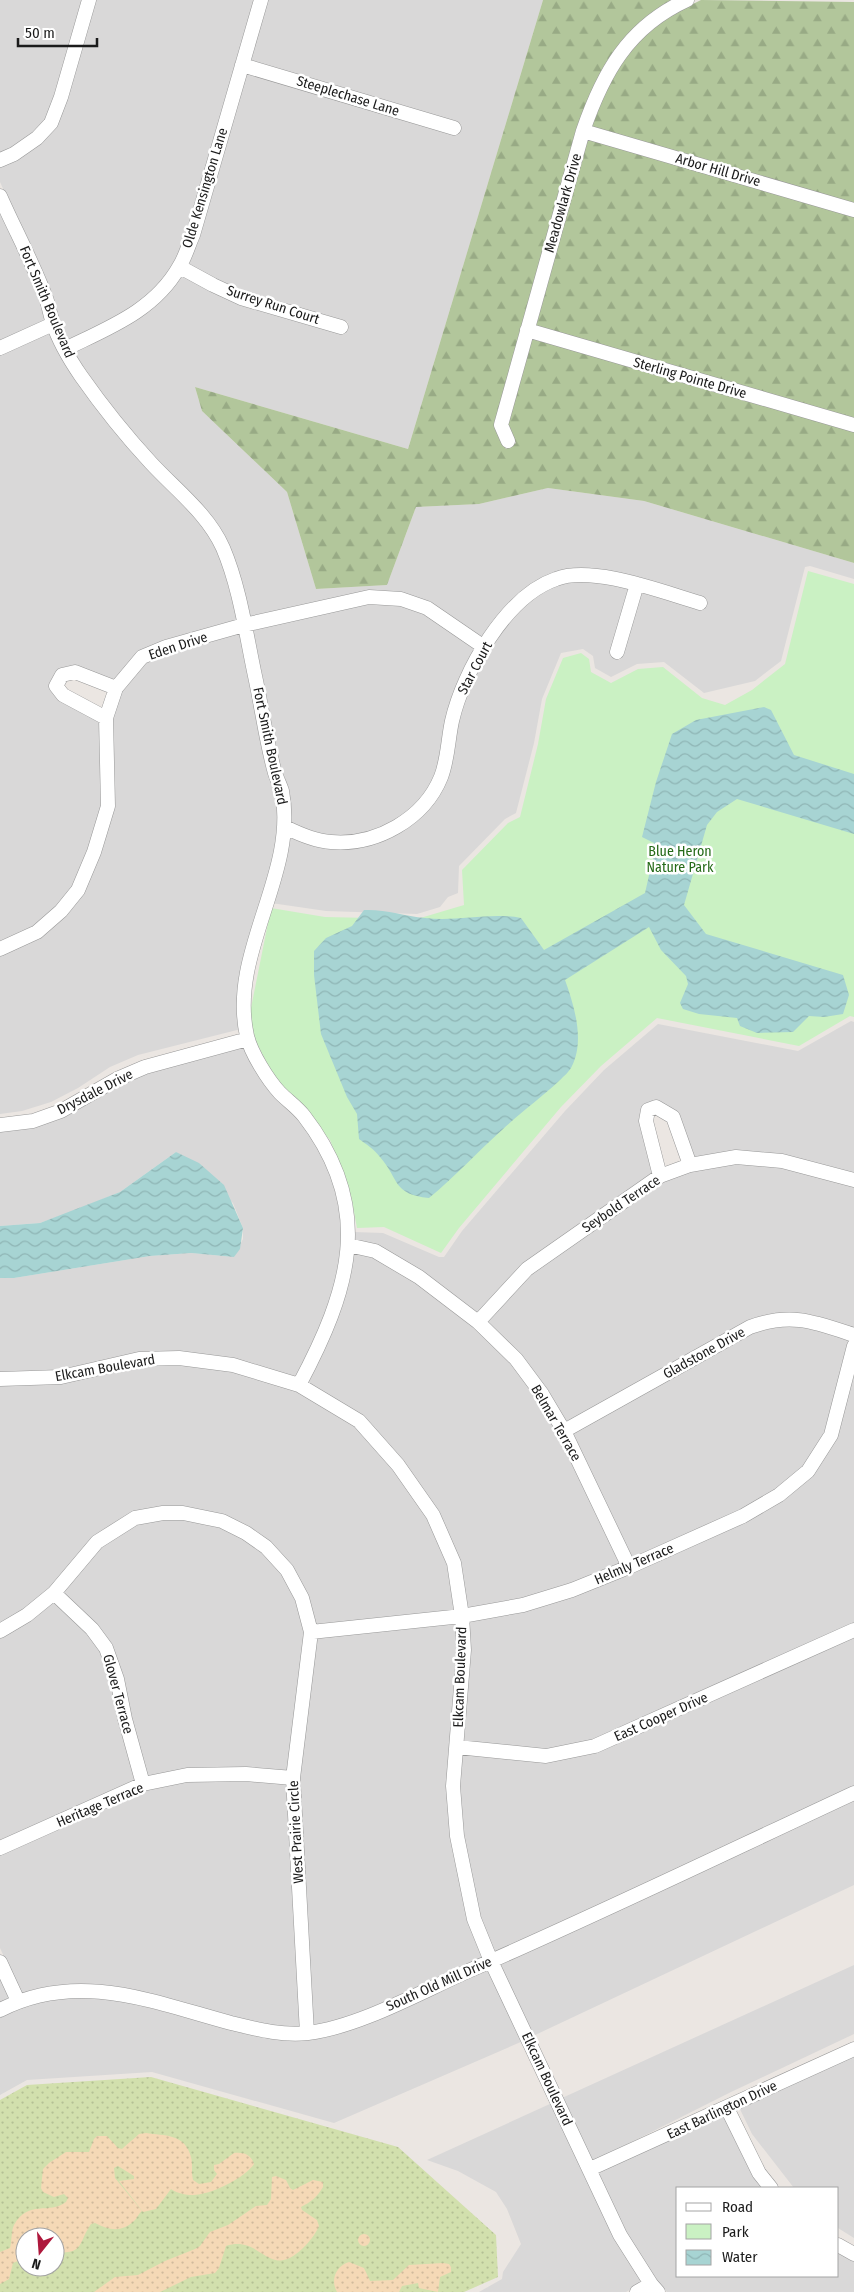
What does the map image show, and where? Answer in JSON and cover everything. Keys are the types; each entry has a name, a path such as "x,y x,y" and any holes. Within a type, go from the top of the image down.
{"street":[{"path":"0,160 14,154 38,138 51,123 61,97 89,0"},
{"name":"Olde Kensington Lane","path":"65,349 133,315 160,293 180,267 193,235 261,0"},
{"name":"Meadowlark Drive","path":"508,441 501,425 526,330 595,95 627,43 644,28 687,0"},
{"name":"Steeplechase Lane","path":"242,65 454,128"},
{"name":"Arbor Hill Drive","path":"583,131 854,210"},
{"name":"Fort Smith Boulevard","path":"0,196 46,298 53,324 80,375 114,421 149,461 204,517 215,533 229,567 244,625 275,773 281,787 285,813 282,846 248,969 244,1005 248,1039 266,1075 302,1114 328,1152 342,1192 348,1220 345,1278 332,1318 299,1386"},
{"name":"Surrey Run Court","path":"180,267 242,298 341,327"},
{"path":"0,348 53,324"},
{"name":"Sterling Pointe Drive","path":"526,330 854,425"},
{"name":"Star Court","path":"284,828 306,837 332,842 365,840 382,835 401,825 424,804 441,778 446,761 452,720 462,688 484,647 511,611 533,590 557,578 588,575 611,577 700,603"},
{"path":"617,652 637,584"},
{"name":"Eden Drive","path":"0,949 37,932 61,911 78,890 94,852 108,806 106,718 116,688 142,657 166,647 244,625 369,596 401,598 427,608 484,647"},
{"path":"106,718 63,695 56,686 62,675 75,672 116,688"},
{"name":"Drysdale Drive","path":"0,1125 33,1121 61,1111 117,1079 146,1067 248,1039"},
{"path":"660,1176 646,1121 648,1110 656,1107 673,1117 690,1165"},
{"name":"Seybold Terrace","path":"478,1322 527,1269 660,1176 690,1165 736,1157 782,1161 854,1180"},
{"name":"Belmar Terrace","path":"348,1245 375,1251 419,1277 478,1322 516,1359 542,1394 564,1431 629,1567"},
{"name":"Gladstone Drive","path":"564,1431 750,1327 768,1320 787,1318 811,1321 854,1335"},
{"name":"Helmly Terrace","path":"311,1632 462,1616 531,1602 572,1590 629,1567 743,1516 779,1496 808,1471 831,1435 854,1346"},
{"name":"Elkcam Boulevard","path":"0,1379 22,1380 61,1377 139,1359 179,1358 233,1365 299,1386 359,1421 408,1479 433,1515 454,1563 462,1616 464,1650 453,1786 457,1836 474,1919 491,1962 620,2235 654,2288"},
{"path":"0,1631 27,1615 54,1593 97,1542 116,1529 135,1518 163,1513 183,1513 222,1521 246,1533 266,1547 287,1570 302,1598 311,1632"},
{"name":"Glover Terrace","path":"54,1593 92,1629 106,1648 117,1679 131,1741 144,1784"},
{"name":"East Cooper Drive","path":"457,1747 546,1756 595,1746 854,1630"},
{"name":"West Prairie Circle","path":"307,2033 293,1778 311,1632"},
{"name":"Heritage Terrace","path":"0,1848 144,1784 187,1775 246,1774 293,1778"},
{"name":"South Old Mill Drive","path":"0,2010 18,2001 60,1991 90,1990 116,1993 267,2032 307,2033 348,2024 491,1962 854,1793"},
{"path":"0,1962 18,2001"},
{"name":"East Barlington Drive","path":"590,2170 854,2048"},
{"path":"727,2108 759,2173 770,2187"},
{"path":"839,2246 854,2254"},
{"path":"637,2292 654,2288"}],"shaded area":[{"path":"0,0 83,0 56,96 47,120 34,133 12,148 0,153"},
{"path":"95,0 255,0 188,233 175,264 161,284 129,311 67,341 51,295 0,182 0,166 40,143"},
{"path":"266,0 543,0 408,449 195,387 202,411 287,492 316,589 387,585 416,507 479,504 548,488 644,501 854,563 854,579 810,566 805,567 781,661 755,681 704,693 664,662 637,664 611,677 595,668 593,656 583,649 561,653 542,699 534,743 516,813 505,819 459,866 458,893 448,897 440,907 417,914 326,911 271,903 289,836 330,848 427,809 467,690 488,650 514,615 536,595 558,584 588,581 610,583 630,589 610,656 620,660 640,592 703,610 707,599 612,571 588,569 557,572 483,639 401,592 248,618 236,568 153,457 118,417 73,351 136,320 154,307 181,274 239,303 345,334 348,322 244,292 216,280 187,264 245,72 457,135 461,124 249,61"},
{"path":"0,210 41,301 47,321 0,342"},
{"path":"51,332 211,537 219,553 238,621 165,641 115,681 77,666 51,683 101,722 103,806 89,850 73,887 57,907 35,927 0,943 0,355"},
{"path":"369,603 399,604 424,614 477,649 436,776 420,801 398,820 380,829 357,835 332,836 308,831 290,823 286,786 280,771 251,629"},
{"path":"240,632 276,789 279,831 241,1029 138,1055 110,1067 78,1088 51,1102 22,1111 0,1114 0,955 39,938 99,853 112,719 121,691 145,662 167,653"},
{"path":"851,1021 854,1022 854,1174 694,1158 676,1112 659,1101 647,1105 654,1173 478,1314 354,1240 354,1232 383,1233 439,1257 444,1257 462,1231 565,1111 604,1070 658,1024 798,1051"},
{"path":"244,1041 323,1155 335,1185 343,1221 342,1250 327,1316 297,1378 235,1359 0,1373 0,1278 14,1278 150,1256 191,1253 234,1257 243,1239 243,1228 233,1203 176,1152 120,1192 40,1223 0,1226 0,1126 24,1123 113,1078"},
{"path":"736,1163 781,1167 854,1186 854,1329 813,1315 788,1312 748,1321 566,1424 486,1321 530,1274 662,1181 691,1171"},
{"path":"353,1253 372,1257 416,1282 475,1326 512,1364 537,1398 559,1435 621,1564 570,1585 522,1599 467,1609 402,1461 307,1383 337,1320 350,1280"},
{"path":"787,1324 810,1327 850,1340 826,1433 804,1467 777,1490 741,1510 632,1560 571,1434 752,1333"},
{"path":"178,1364 232,1371 297,1391 355,1426 394,1469 428,1518 449,1565 456,1610 315,1625 269,1542 164,1507 77,1555 50,1589 24,1610 0,1624 0,1385 62,1383 139,1365"},
{"path":"854,1368 854,1623 594,1740 546,1750 463,1741 468,1620 627,1576 812,1474"},
{"path":"163,1519 182,1519 220,1527 243,1538 262,1552 282,1574 297,1600 305,1633 288,1772 147,1778 122,1676 62,1592 101,1547 136,1524"},
{"path":"53,1601 88,1633 101,1651 137,1781 0,1842 0,1637"},
{"path":"457,1622 458,1651 447,1787 484,1958 347,2018 312,2026 299,1778 316,1637"},
{"path":"854,1636 854,1786 494,1954 479,1916 462,1835 458,1786 462,1753 545,1762"},
{"path":"245,1780 288,1784 301,2027 268,2026 118,1987 90,1984 60,1985 21,1994 0,1948 0,1855 145,1790 188,1781"},
{"path":"854,1799 854,1885 533,2036 499,1964"},
{"path":"854,1965 854,2034 731,2092 592,2162 562,2098"},
{"path":"489,1969 523,2041 334,2123 152,2072 27,2080 0,2095 0,2016 15,2009 60,1997 115,1999 266,2038 302,2039"},
{"path":"0,1976 10,1998 0,2003"},
{"path":"854,2047 854,2238 839,2229 839,2187 793,2187 752,2134 737,2103"},
{"path":"552,2103 643,2282 626,2292 479,2292 502,2279 503,2272 521,2244 507,2209 496,2192 458,2171 427,2160"},
{"path":"726,2108 743,2142 779,2187 676,2187 676,2277 839,2277 839,2244 854,2253 854,2292 667,2292 655,2280 624,2231 597,2172"}],"green space":[{"path":"543,0 674,0 636,27 617,47 598,78 588,101 496,428 506,449 516,443 507,424 530,338 854,431 854,563 644,501 548,488 479,504 416,507 387,585 316,589 287,492 202,411 195,387 408,449"},
{"path":"701,0 854,2 854,204 590,127 608,84 631,50 661,23"},
{"path":"587,139 854,216 854,419 533,326"},
{"name":"Blue Heron Nature Park","path":"808,571 854,584 854,1017 850,1016 799,1046 657,1018 601,1066 561,1107 459,1228 441,1253 384,1227 357,1228 351,1196 330,1140 275,1078 257,1044 249,1018 271,908 325,917 417,919 464,905 462,870 508,823 520,817 538,744 546,699 563,658 581,653 589,659 591,672 611,683 638,669 663,667 702,698 725,705 752,690 785,664"},
{"path":"151,2077 398,2147 496,2235 498,2277 464,2292 0,2292 0,2100 27,2085"}],"sand":[{"path":"146,2133 173,2137 184,2144 191,2157 193,2180 199,2184 211,2182 217,2174 214,2170 214,2165 219,2164 234,2153 246,2154 254,2164 243,2175 227,2185 208,2192 190,2195 178,2193 171,2189 156,2209 143,2212 119,2181 134,2179 134,2176 118,2166 114,2168 115,2178 142,2211 135,2220 120,2229 110,2229 95,2223 91,2224 79,2246 76,2249 65,2252 65,2227 15,2227 15,2262 13,2263 9,2279 0,2284 0,2252 10,2248 13,2227 20,2217 26,2212 33,2210 59,2206 66,2202 68,2198 64,2194 54,2197 43,2192 41,2188 43,2169 66,2152 89,2152 97,2136 107,2136 118,2148 122,2149 139,2134"},
{"path":"276,2176 286,2180 293,2190 313,2180 323,2182 323,2187 316,2196 301,2207 302,2210 317,2220 319,2226 308,2243 291,2257 281,2260 273,2259 248,2246 238,2244 226,2246 219,2268 215,2273 191,2277 160,2292 94,2292 115,2277 138,2275 165,2261 195,2249 200,2246 210,2232 228,2225 256,2206 267,2205 271,2199 272,2177"},
{"path":"362,2234 366,2234 370,2240 366,2246 362,2246 358,2242 358,2238"},
{"path":"349,2262 364,2268 370,2281 393,2280 409,2265 449,2264 451,2272 440,2277 438,2292 419,2288 418,2283 402,2286 399,2292 337,2292 334,2278 338,2270"}],"water":[{"path":"764,707 771,710 794,755 854,774 854,834 737,799 717,812 707,825 684,905 706,934 843,975 849,995 843,1014 824,1017 809,1016 793,1032 757,1033 740,1026 737,1018 699,1014 683,1009 680,1003 688,984 686,976 661,950 649,927 565,980 575,1011 578,1034 576,1056 567,1073 509,1123 429,1198 417,1196 403,1189 398,1185 378,1154 359,1139 357,1114 347,1097 321,1034 314,975 314,951 326,938 352,926 364,910 437,919 497,916 521,918 544,950 645,893 655,849 654,843 642,837 656,782 672,734 696,720"},
{"path":"176,1152 199,1163 224,1185 243,1228 240,1249 234,1257 191,1253 150,1256 14,1278 0,1278 0,1226 40,1223 120,1192"}]}
